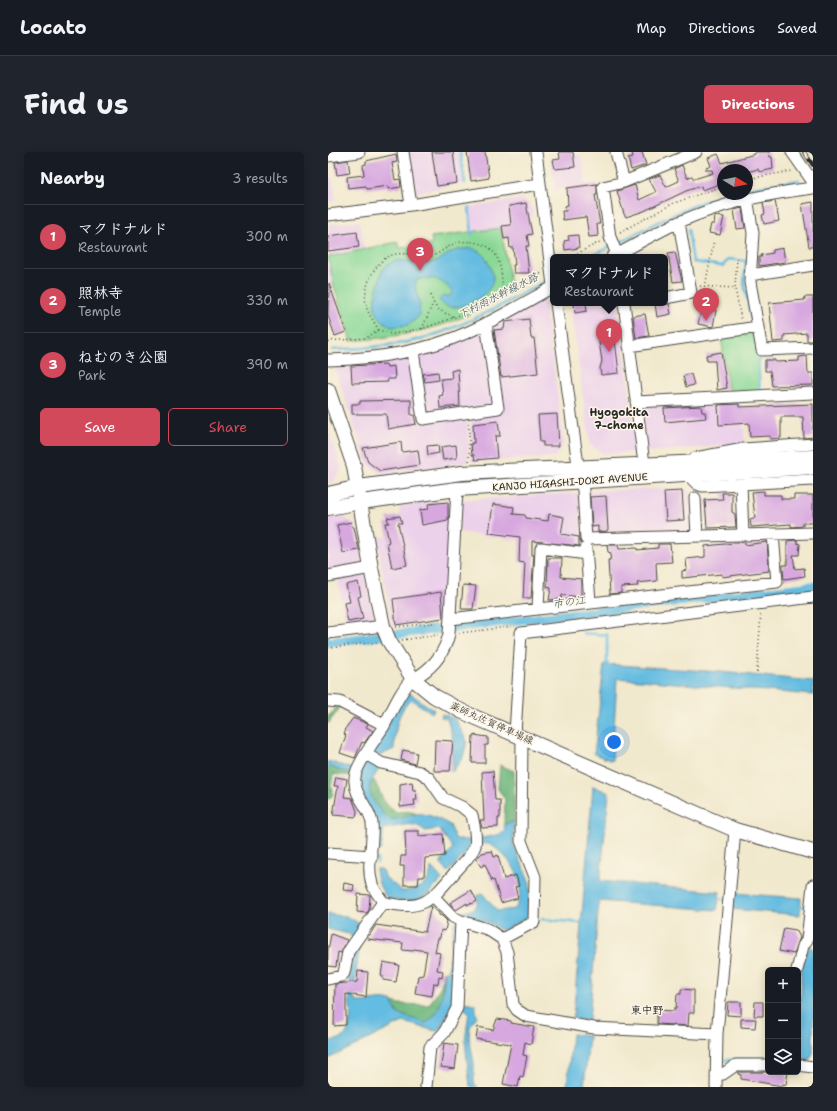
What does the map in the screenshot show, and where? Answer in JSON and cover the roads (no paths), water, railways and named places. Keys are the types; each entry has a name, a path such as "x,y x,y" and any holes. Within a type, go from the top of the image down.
{"main road":[{"name":"薬師丸佐賀停車場線","path":"328,390 354,466 359,487 371,568 387,634 413,679 434,696 463,712 735,830 813,852"},
{"name":"KANJO HIGASHI-DORI AVENUE","path":"740,472 813,457"},
{"name":"KANJO HIGASHI-DORI AVENUE","path":"328,508 361,502 579,474 644,464 740,472 813,467"},
{"name":"KANJO HIGASHI-DORI AVENUE","path":"328,494 359,487 462,473 579,474 687,468"}],"street":[{"path":"328,156 359,152"},
{"path":"403,152 411,205"},
{"path":"536,152 550,261"},
{"path":"616,152 624,182"},
{"path":"615,254 610,237 603,187 624,182 696,152"},
{"path":"792,152 813,182"},
{"path":"328,215 411,205 539,184"},
{"path":"753,197 813,188"},
{"path":"620,254 679,222 741,200"},
{"path":"747,200 753,233 750,275 762,350 813,348"},
{"path":"668,297 691,293 679,222"},
{"path":"750,275 813,265"},
{"path":"328,360 379,356 413,351 466,334 550,288"},
{"path":"556,306 579,474 583,490 590,602"},
{"path":"627,306 629,346 644,464"},
{"path":"413,351 423,419 498,408 486,323"},
{"path":"629,346 758,327"},
{"path":"636,402 813,393"},
{"path":"813,444 744,449 700,456 687,468 697,484 702,486 740,472 813,480"},
{"path":"740,472 743,535"},
{"path":"366,754 381,763 420,772 429,778 443,798 462,807 472,815 475,841 473,851 434,897 418,905 399,906 383,902 372,884 372,823 370,814 358,796 354,783 356,773 366,754 384,725 396,702 413,679 420,676 436,662 447,644 450,620 457,489"},
{"path":"695,498 697,536"},
{"path":"586,539 813,533"},
{"path":"450,620 538,608 777,582 772,534"},
{"path":"538,608 541,548 587,554"},
{"path":"328,576 371,568"},
{"path":"502,939 534,922 535,878 520,841 518,736 521,633 813,598"},
{"path":"328,633 387,634"},
{"path":"328,701 340,702 384,725"},
{"path":"716,1087 717,1034 735,830"},
{"path":"328,853 372,856"},
{"path":"798,967 803,946 807,940 813,885"},
{"path":"434,897 453,917 487,929 502,939 506,952 513,1004 517,1010 526,1016 594,1028 717,1034"},
{"path":"328,979 341,976 344,973 348,952 383,902"},
{"path":"426,1087 430,1047 444,1033 457,1008 461,921"},
{"path":"716,1075 723,1074 736,1065 765,1065"},
{"path":"801,1065 813,1067"}],"water":[{"path":"472,248 483,254 493,277 492,283 483,295 468,304 452,307 446,306 439,300 443,296 449,296 453,293 445,285 433,278 417,280 415,286 420,305 419,316 409,325 391,327 379,317 375,308 375,296 381,274 386,266 401,260 431,263 455,251"},
{"path":"604,664 721,672 813,681 813,695 617,678 612,761 594,754"},
{"path":"409,693 434,710 432,713 412,700 403,709 400,715 396,729 394,749 379,756 372,753 395,705"},
{"path":"442,714 455,719 467,741 463,757 452,772 453,739 447,719 441,717"},
{"path":"328,761 353,769 352,774 331,767 328,768"},
{"path":"366,761 380,766 369,789 376,805 388,818 397,819 415,814 429,815 450,825 455,838 460,840 471,840 468,851 448,872 440,863 453,848 439,829 425,831 416,825 406,825 384,829 381,850 375,850 361,795 358,773"},
{"path":"593,786 609,793 600,881 720,892 717,910 599,901 589,1021 573,1019"},
{"path":"514,822 513,843 530,883 528,917 502,931 488,922 462,917 460,914 462,912 472,910 476,906 478,900 477,896 482,893 497,911 515,909 519,901 520,885 514,868 496,848 490,844 479,844 478,839 501,834 505,830 504,824"},
{"path":"431,867 442,879 430,892 424,896 419,899 406,901 388,899 379,885 376,869 381,869 386,878 402,891 408,891 418,888 426,882 429,878"},
{"path":"732,893 801,898 800,915 730,909"},
{"path":"328,914 348,917 360,924 361,929 354,940 349,934 328,929"},
{"path":"454,922 458,922 452,1005 439,1030 436,1031 403,1022 328,1059 328,1041 343,1037 349,1026 351,1015 349,972 353,956 360,941 353,997 357,1002 378,1000 391,1001 398,1014 426,1023 436,1013 441,1000 445,972 448,971"},
{"path":"810,947 813,948 813,1053 809,1061 801,1059 801,972 805,955"},
{"path":"462,1002 475,1004 477,1016 470,1027 469,1037 474,1063 474,1083 478,1087 470,1086 465,1041 469,1012 462,1007"},
{"path":"572,1034 589,1036 584,1087 567,1087"}],"waterway":[{"path":"460,152 465,183"},
{"name":"下村雨水幹線水路","path":"753,188 799,180"},
{"name":"下村雨水幹線水路","path":"616,244 684,210 717,198"},
{"path":"469,207 472,235"},
{"path":"688,229 693,262 723,266 728,259 746,261 744,282 751,319"},
{"name":"下村雨水幹線水路","path":"596,254 611,246"},
{"name":"下村雨水幹線水路","path":"332,350 393,345 428,337 475,318 549,279"},
{"path":"758,352 760,391"},
{"name":"市の江","path":"328,642 813,586"},
{"path":"583,633 607,635 607,666"},
{"path":"718,898 725,900"},
{"path":"801,906 807,907"},
{"path":"542,919 581,923"},
{"path":"725,1060 765,1058"}],"railway":[{"path":"804,152 813,165"}],"place":[{"name":"ねむのき公園","path":"420,271"},
{"name":"照林寺","path":"706,321"},
{"name":"マクドナルド","path":"609,352"}],"district":[{"name":"Hyogokita 7-chome","path":"619,418"},
{"name":"東中野","path":"647,1010"}]}
